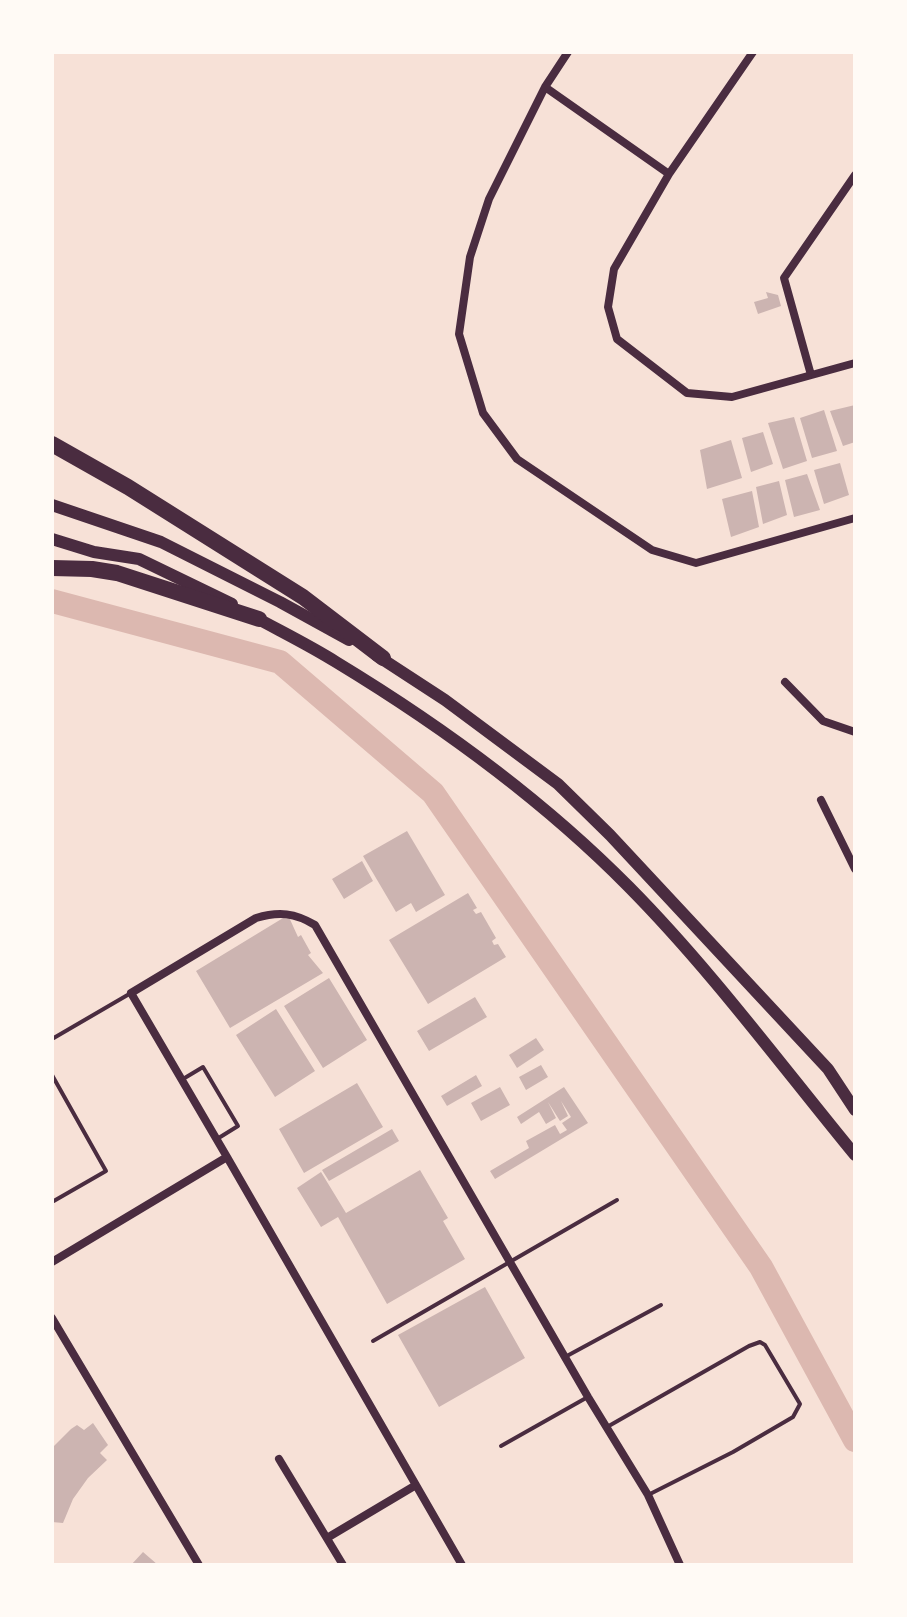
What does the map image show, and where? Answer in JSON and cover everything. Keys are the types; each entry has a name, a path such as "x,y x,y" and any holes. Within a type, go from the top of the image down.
{"highway":[{"path":"52,444 128,487 303,597 383,658"},
{"path":"52,568 117,573 259,619"}],"main road":[{"path":"52,505 161,542 383,658 558,784 620,845 828,1069 855,1110"},
{"path":"52,539 94,552 139,559 259,619 336,662 441,732 544,810 630,888 706,973 855,1155"}],"street":[{"path":"568,52 545,87 489,199 470,257 459,334 483,413 517,459 652,550 696,563 855,518"},
{"path":"753,52 669,174 614,269 608,307 617,339 687,393 732,397 855,363"},
{"path":"545,87 669,174"},
{"path":"811,375 784,278 855,175"},
{"path":"785,682 823,721 855,732"},
{"path":"821,800 855,869"},
{"path":"462,1565 131,993 256,918 276,912 301,916 315,925 648,1495 680,1565"},
{"path":"52,1262 227,1157"},
{"path":"52,1318 199,1565"},
{"path":"279,1459 343,1565"},
{"path":"327,1538 416,1485"}],"lane":[{"path":"52,1039 131,993"},
{"path":"182,1079 203,1067 238,1126 217,1139"},
{"path":"52,1075 106,1171 52,1202"},
{"path":"373,1341 617,1200"},
{"path":"565,1357 661,1305"},
{"path":"607,1427 749,1346 760,1342 765,1345 800,1404 793,1417 648,1495"},
{"path":"501,1446 588,1397"}],"building":[{"path":"766,292 778,295 781,306 758,314 754,302 768,298"},
{"path":"855,405 855,442 843,446 830,411"},
{"path":"824,410 837,451 812,458 800,418"},
{"path":"794,417 807,461 783,469 768,423"},
{"path":"763,432 773,464 751,472 742,438"},
{"path":"731,440 742,478 707,489 700,450"},
{"path":"840,463 849,495 824,504 814,470"},
{"path":"807,474 820,510 794,517 785,480"},
{"path":"779,481 787,515 763,524 756,487"},
{"path":"752,491 759,527 731,537 722,499"},
{"path":"407,831 445,895 416,912 411,903 396,912 363,856"},
{"path":"362,861 373,881 344,899 332,879"},
{"path":"468,893 477,908 473,910 476,914 481,912 496,938 492,941 494,945 498,944 506,957 428,1004 389,940"},
{"path":"288,915 298,937 301,935 311,953 308,955 323,973 230,1028 196,971"},
{"path":"329,978 367,1040 323,1068 284,1006"},
{"path":"475,997 487,1017 429,1051 417,1031"},
{"path":"276,1009 315,1071 275,1097 236,1035"},
{"path":"536,1038 544,1050 517,1068 509,1055"},
{"path":"541,1065 548,1077 526,1090 519,1077"},
{"path":"476,1075 482,1086 447,1106 441,1096"},
{"path":"357,1083 383,1127 304,1173 279,1129"},
{"path":"500,1087 510,1105 481,1121 471,1103"},
{"path":"564,1087 588,1123 495,1179 490,1171 529,1148 526,1141 555,1125 560,1134 567,1130 562,1123 571,1117 561,1101 568,1116 560,1121 548,1102 556,1118 546,1124 539,1112 521,1124 517,1117"},
{"path":"392,1129 399,1141 329,1181 322,1170"},
{"path":"420,1170 448,1218 443,1221 465,1259 387,1304 338,1217 321,1227 297,1188 321,1172 346,1213"},
{"path":"485,1287 525,1358 439,1407 398,1335"},
{"path":"93,1423 108,1445 100,1453 107,1460 88,1478 73,1499 63,1523 52,1522 52,1448 77,1425 84,1430"},
{"path":"143,1552 158,1565 131,1565"}],"waterway":[{"path":"52,601 280,662 433,793 761,1267 855,1440"}]}
